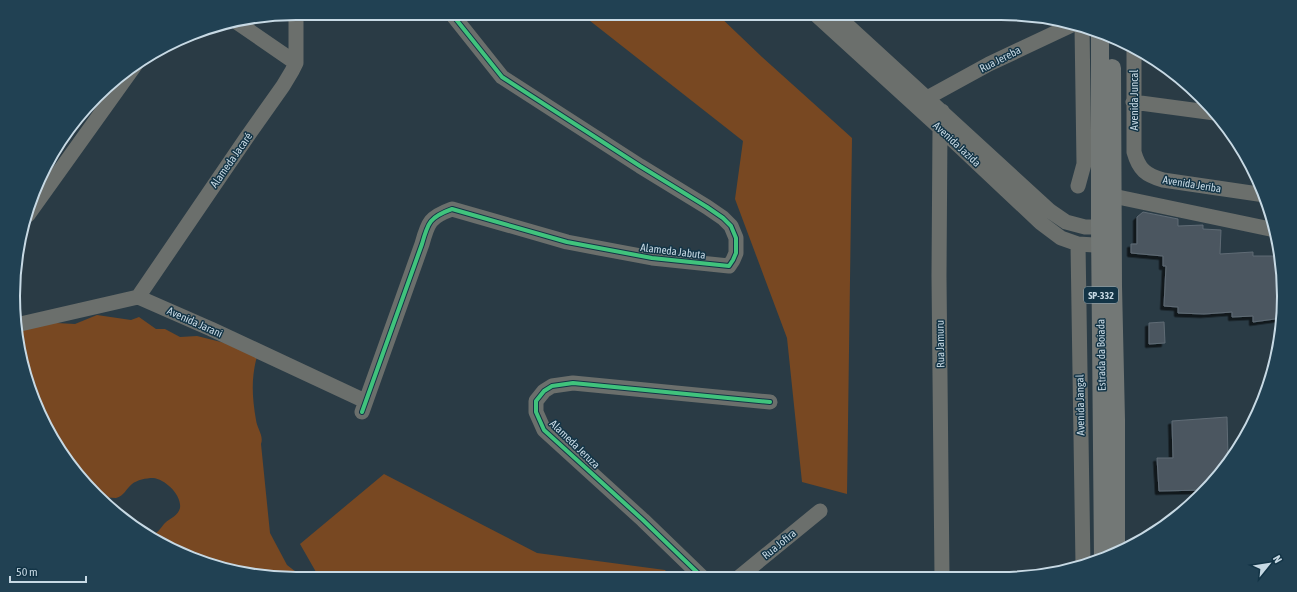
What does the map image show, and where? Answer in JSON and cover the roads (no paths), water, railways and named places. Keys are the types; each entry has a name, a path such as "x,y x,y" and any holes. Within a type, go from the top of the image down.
{"main road":[{"name":"Estrada da Boiada","path":"1100,39 1106,227 1103,552"},
{"name":"Estrada da Boiada","path":"1106,227 1113,196 1112,43"},
{"name":"Estrada da Boiada","path":"1106,246 1116,420 1116,547"}],"street":[{"name":"Alameda Jacaré","path":"138,297 247,137 284,86 296,63 296,20"},
{"name":"Alameda Jabuta","path":"364,406 422,244 427,226 436,215 452,209 567,242 652,258 729,266 736,253 736,238 731,226 723,218 502,77 457,20"},
{"name":"Avenida Jazida","path":"822,20 1041,223 1061,238 1078,244 1106,246"},
{"name":"Avenida Jazida","path":"842,20 1050,211 1066,222 1085,227 1106,227"},
{"path":"241,25 296,63"},
{"name":"Rua Jereba","path":"927,98 988,64 1066,28"},
{"path":"1078,186 1084,164 1082,32"},
{"name":"Avenida Juncal","path":"1134,54 1134,152"},
{"path":"36,203 125,79"},
{"path":"1133,102 1207,112"},
{"name":"Rua Jamuru","path":"942,111 940,128 939,276 942,572"},
{"name":"Avenida Jeriba","path":"1134,152 1142,169 1151,176 1163,180 1257,194"},
{"path":"1113,196 1269,229"},
{"name":"Avenida Jangal","path":"1078,244 1083,559"},
{"path":"22,324 138,297"},
{"name":"Avenida Jarani","path":"138,297 211,329 364,406"},
{"name":"Alameda Jeruza","path":"697,572 643,520 544,430 536,412 536,401 544,391 552,386 573,383 770,402"},
{"name":"Rua Jofira","path":"745,572 820,511"}]}
